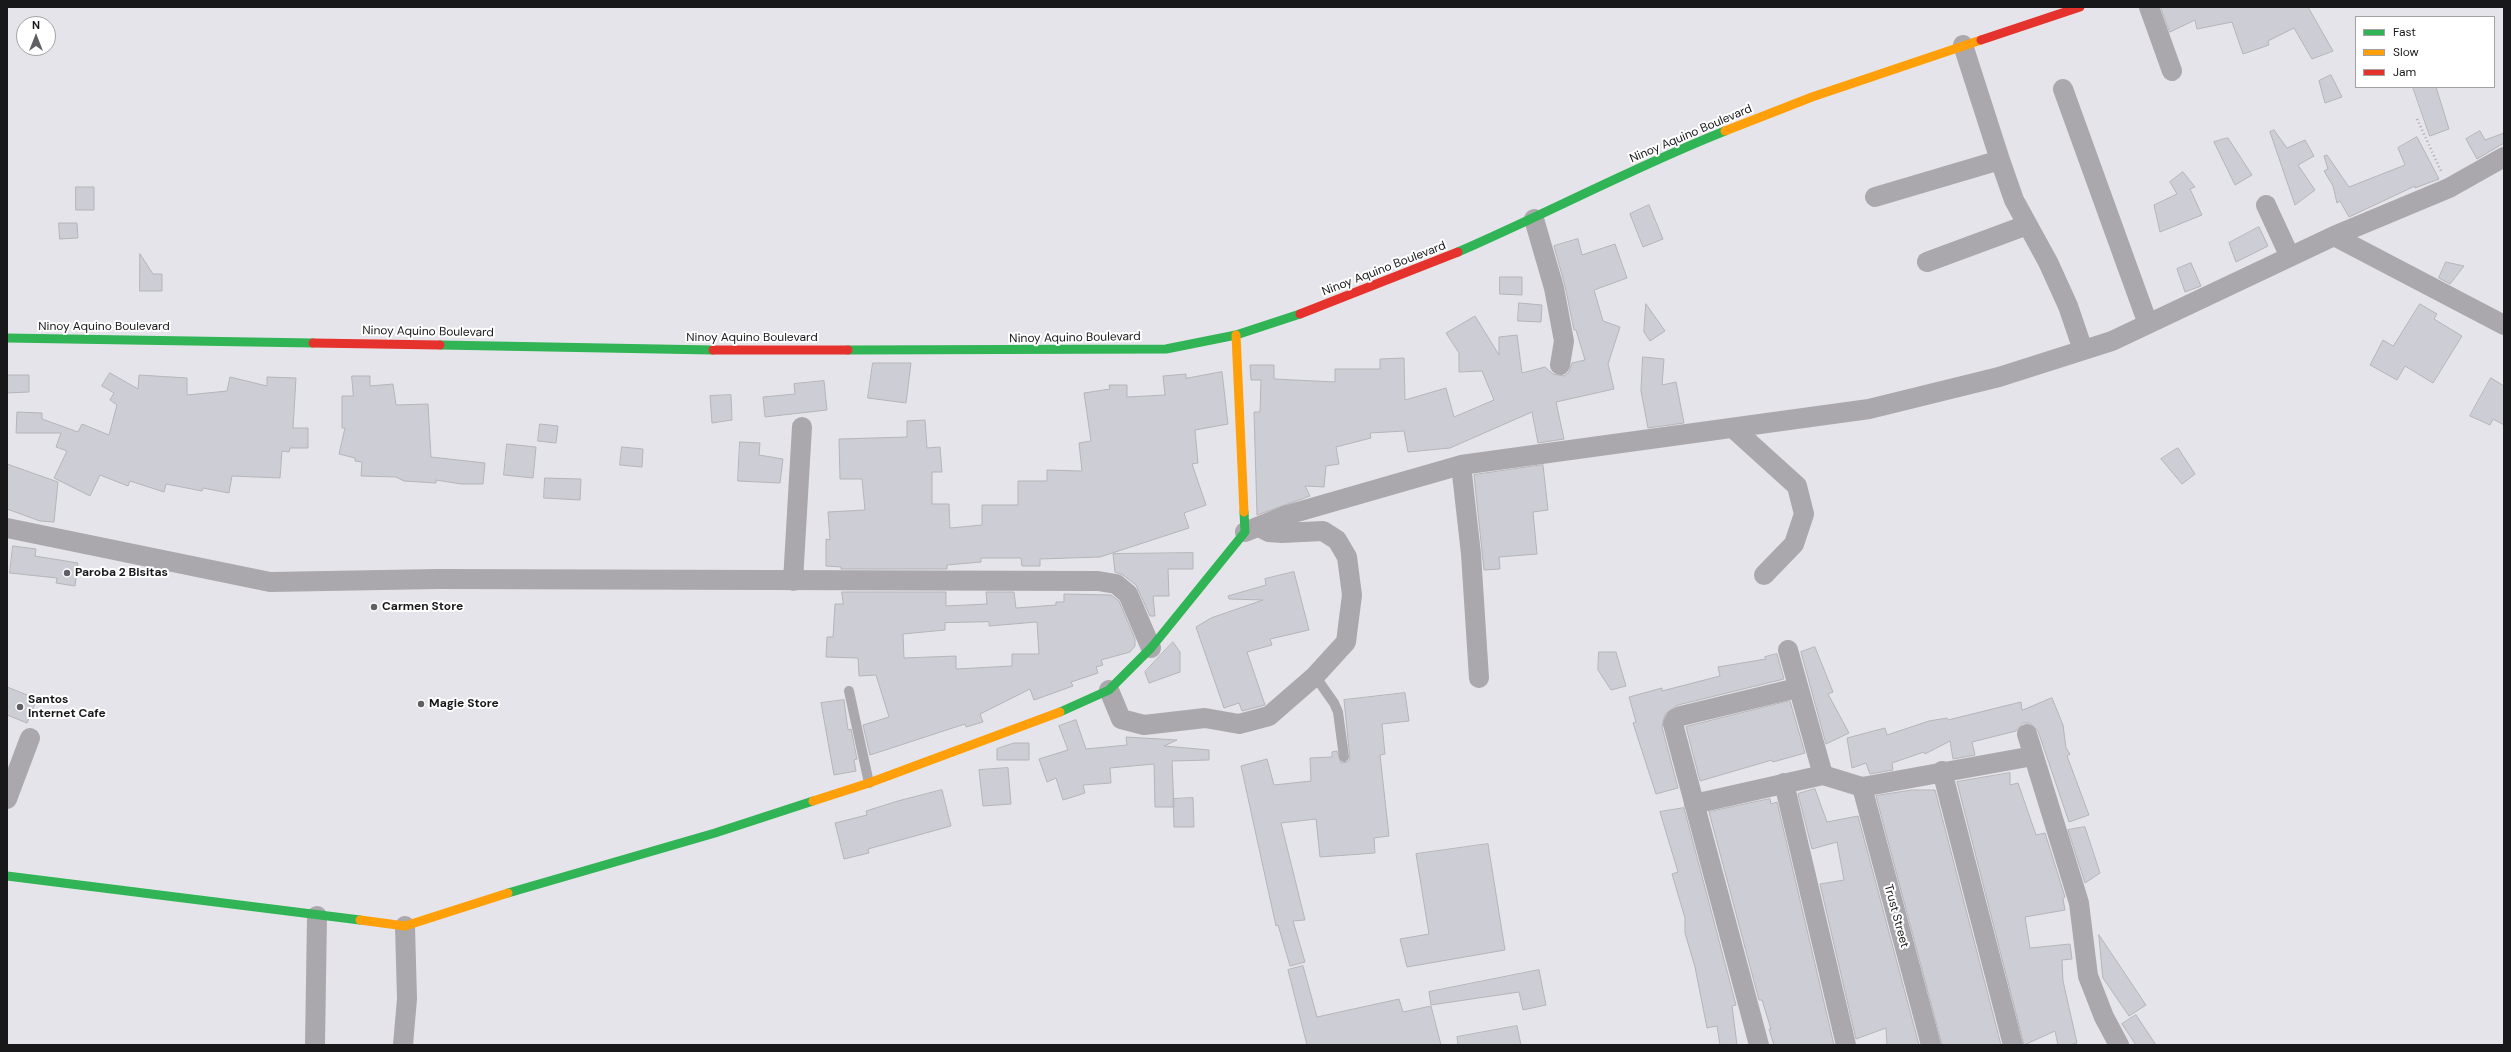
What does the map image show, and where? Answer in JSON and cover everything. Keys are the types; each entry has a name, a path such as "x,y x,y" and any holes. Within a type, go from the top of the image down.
{"main road":[{"name":"Ninoy Aquino Boulevard","path":"7,338 710,350 1077,351 1166,349 1236,335 1346,297 1447,258 1534,219 1674,151 1812,97 1963,45 2080,7"},
{"path":"7,876 405,926 558,877 715,832 869,783 1077,706 1109,690 1151,648 1252,530 1236,335"}],"street":[{"path":"2149,7 2172,71"},
{"path":"1963,45 2014,200 2048,262 2068,306 2083,350"},
{"path":"2063,89 2148,324"},
{"path":"1252,530 1287,515 1461,465 1734,429 1869,409 1999,377 2112,341 2334,236 2448,188 2504,157"},
{"path":"1875,197 2000,160"},
{"path":"2266,205 2290,257"},
{"path":"1534,219 1554,288 1564,341 1560,365"},
{"path":"1927,262 2027,225"},
{"path":"2334,236 2504,324"},
{"path":"793,581 802,427"},
{"path":"1734,429 1797,486 1804,514 1794,544 1764,575"},
{"path":"1461,465 1471,554 1479,678"},
{"path":"7,528 270,582 438,579 1098,581 1116,584 1128,594 1151,648"},
{"path":"1109,690 1121,719 1144,725 1205,718 1239,724 1269,716 1315,676 1346,642 1352,595 1347,557 1337,540 1323,531 1282,533 1252,530"},
{"path":"1788,650 1797,688 1823,775"},
{"path":"1759,1045 1673,724 1675,719 1797,688"},
{"path":"2027,734 2079,903 2088,976 2104,1017 2119,1045"},
{"path":"7,799 30,738"},
{"path":"1694,804 1823,775 1862,787 1942,771 2033,756"},
{"path":"1942,771 2014,1045"},
{"path":"1784,783 1846,1045"},
{"name":"Trust Street","path":"1862,787 1931,1045"},
{"path":"315,1045 317,916"},
{"path":"403,1045 406,1000 405,926"}],"lane":[{"path":"1315,676 1334,703 1338,712 1344,757"},
{"path":"850,691 869,783"}],"path":[{"path":"2417,119 2448,188"}],"building":[{"path":"2161,7 2308,7 2333,51 2312,59 2294,28 2268,41 2269,45 2243,54 2232,22 2197,29 2195,20 2170,32"},
{"path":"2331,75 2342,97 2325,103 2319,81"},
{"path":"2413,88 2436,88 2449,129 2430,136"},
{"path":"2274,130 2287,148 2305,140 2314,156 2298,165 2315,190 2295,205 2270,132"},
{"path":"2480,131 2485,140 2504,133 2504,143 2477,159 2466,139"},
{"path":"2417,137 2439,179 2415,188 2415,186 2349,217 2340,201 2337,203 2333,186 2324,171 2328,169 2324,156 2327,155 2349,187 2405,165 2398,148"},
{"path":"2228,138 2252,175 2235,185 2214,142"},
{"path":"2183,172 2195,187 2190,189 2202,215 2160,232 2154,205 2177,194 2170,182"},
{"path":"76,187 94,187 94,210 76,210"},
{"path":"1649,205 1663,239 1643,247 1630,214"},
{"path":"59,223 77,223 78,238 60,239"},
{"path":"2259,227 2268,246 2236,262 2229,243"},
{"path":"1578,239 1582,255 1615,244 1627,278 1594,290 1603,321 1620,327 1608,364 1614,389 1556,402 1564,439 1538,443 1532,412 1450,448 1408,452 1404,431 1370,433 1371,438 1336,447 1339,464 1326,466 1324,487 1305,486 1310,496 1257,515 1254,412 1260,412 1261,380 1251,380 1250,365 1274,365 1274,379 1335,382 1335,369 1380,369 1380,359 1404,358 1405,400 1446,388 1454,417 1494,400 1482,371 1459,372 1459,353 1446,333 1475,316 1499,355 1499,337 1517,335 1522,373 1545,367 1553,374 1564,376 1569,372 1572,363 1585,360 1576,330 1574,330 1565,286 1554,246"},
{"path":"140,254 153,274 162,274 162,291 140,291"},
{"path":"2446,262 2464,266 2450,284 2439,278"},
{"path":"2191,263 2201,286 2185,292 2177,269"},
{"path":"1500,277 1522,277 1522,295 1500,294"},
{"path":"1519,303 1542,305 1541,322 1518,321"},
{"path":"1646,304 1665,331 1650,341 1644,332"},
{"path":"2420,304 2437,314 2434,319 2462,336 2433,383 2405,366 2397,380 2370,365 2383,340 2393,346"},
{"path":"1643,357 1664,359 1662,385 1676,382 1684,423 1648,428 1641,391"},
{"path":"873,363 911,363 906,403 868,398"},
{"path":"1222,372 1228,424 1195,430 1198,463 1192,464 1206,505 1184,513 1189,528 1100,557 1040,559 1040,566 1022,566 1021,558 981,558 981,562 947,565 947,569 841,569 841,567 826,566 826,539 830,540 828,512 865,510 862,479 840,479 839,439 907,437 907,421 925,420 927,448 940,447 942,472 932,472 932,504 949,504 950,528 982,525 982,505 1018,505 1018,481 1047,481 1047,470 1082,471 1079,443 1091,441 1084,393 1110,389 1109,385 1127,385 1127,397 1165,395 1163,376 1186,374 1186,378"},
{"path":"110,373 138,389 139,375 187,378 187,395 227,391 230,377 267,386 267,377 296,378 293,428 308,428 308,448 290,448 289,452 282,451 280,478 232,476 229,493 203,488 202,491 166,484 164,492 130,481 128,486 100,475 90,496 54,478 67,451 56,447 61,433 16,433 17,412 42,413 42,419 78,432 82,424 109,435 117,405 110,400 114,393 102,386"},
{"path":"7,375 29,375 29,392 7,393"},
{"path":"352,376 370,376 370,386 393,384 396,405 428,404 431,457 485,463 483,484 461,484 436,480 436,483 404,481 396,477 361,476 362,462 355,461 355,458 339,454 345,428 342,428 342,396 353,396"},
{"path":"2491,378 2504,386 2504,425 2493,419 2490,425 2470,416"},
{"path":"824,381 827,410 765,417 763,397 795,394 794,384"},
{"path":"731,395 732,420 712,423 710,396"},
{"path":"540,424 558,426 556,443 538,441"},
{"path":"740,442 760,443 759,455 783,459 780,483 738,481"},
{"path":"507,444 536,447 533,478 504,475"},
{"path":"622,447 643,449 642,467 620,465"},
{"path":"2178,448 2195,474 2182,484 2161,459"},
{"path":"7,464 58,482 54,522 40,521 7,509"},
{"path":"1543,465 1548,510 1533,512 1537,554 1499,557 1500,569 1484,570 1474,475"},
{"path":"545,478 581,479 580,500 544,498"},
{"path":"13,546 36,549 35,556 78,563 75,586 56,583 57,578 10,573"},
{"path":"1193,553 1193,569 1168,569 1169,596 1153,596 1155,616 1150,616 1136,585 1123,575 1115,572 1113,554"},
{"path":"1294,572 1309,630 1270,639 1272,645 1247,652 1265,705 1242,711 1239,703 1224,708 1196,627 1211,618 1263,600 1229,599 1228,596 1266,585 1265,579"},
{"path":"842,592 946,592 946,606 987,604 986,592 1014,592 1016,608 1056,605 1056,602 1064,602 1064,594 1111,595 1119,601 1135,639 1135,646 1130,652 1101,660 1103,665 1096,667 1098,673 1071,682 1073,686 1034,700 1030,689 980,714 983,722 966,727 965,724 870,755 863,725 889,717 876,675 859,676 858,658 826,657 827,637 833,637 835,604 843,604","holes":["989,622 989,626 1037,622 1039,654 1012,654 1012,666 956,669 956,656 904,658 903,634 945,630 945,623"]},
{"path":"1173,642 1180,652 1180,672 1149,683 1145,672"},
{"path":"1815,647 1833,692 1828,694 1849,733 1826,744 1801,652"},
{"path":"1599,652 1616,652 1626,686 1611,690 1598,670"},
{"path":"1777,654 1784,679 1678,705 1665,714 1662,727 1678,788 1656,794 1633,723 1636,722 1629,697 1662,688 1662,691 1720,676 1718,667 1766,659 1765,657"},
{"name":"Santos Internet Cafe","path":"7,687 37,699 27,723 7,715"},
{"path":"1405,693 1409,721 1382,724 1385,754 1380,755 1389,836 1374,838 1375,853 1320,857 1316,819 1281,823 1305,920 1293,921 1305,962 1290,966 1278,925 1276,926 1241,766 1267,759 1274,785 1311,781 1310,758 1332,757 1332,752 1337,751 1341,763 1348,762 1350,759 1344,700"},
{"path":"2052,698 2063,725 2066,748 2070,754 2067,756 2089,815 2069,822 2038,731 2030,723 2023,723 2016,731 1972,742 1975,755 1953,759 1950,741 1925,754 1924,752 1892,763 1893,770 1870,774 1866,763 1852,768 1847,738 1885,728 1887,735 1929,721 1947,718 1948,720 2021,702 2022,710"},
{"path":"844,700 848,730 851,729 857,759 854,760 856,771 834,775 821,703"},
{"path":"1790,701 1805,753 1773,762 1772,760 1700,781 1686,727"},
{"path":"1076,720 1086,749 1127,745 1126,737 1177,740 1164,746 1209,750 1209,760 1172,761 1174,807 1155,807 1154,764 1110,768 1111,783 1083,785 1085,793 1063,800 1056,778 1047,782 1039,759 1068,750 1059,726"},
{"path":"1014,743 1029,743 1029,760 997,760 997,749"},
{"path":"1008,768 1011,804 983,806 979,770"},
{"path":"2010,773 2010,785 2018,783 2036,835 2045,833 2065,897 2063,899 2065,910 2025,917 2030,948 2070,944 2072,959 2062,960 2063,981 2077,1043 2058,1045 2055,1031 2024,1045 1957,782"},
{"path":"1815,789 1827,822 1858,816 1919,1045 1887,1045 1886,1028 1856,1039 1820,884 1844,880 1837,842 1812,849 1798,794"},
{"path":"942,790 951,826 868,849 869,853 844,859 835,823 867,815 866,811 898,801"},
{"path":"1912,790 1935,790 2001,1045 1942,1045 1876,796"},
{"path":"1193,798 1194,827 1174,827 1173,799"},
{"path":"1770,799 1771,804 1777,802 1834,1045 1774,1045 1769,1029 1771,1029 1762,1000 1759,1000 1709,812"},
{"path":"1684,808 1736,1005 1732,1006 1737,1045 1720,1045 1717,1026 1707,1028 1695,967 1685,933 1685,918 1672,874 1678,872 1660,812"},
{"path":"2085,827 2100,873 2085,883 2068,830"},
{"path":"1488,844 1505,950 1407,967 1400,939 1429,934 1416,854"},
{"path":"2099,935 2146,1005 2129,1016 2103,978"},
{"path":"1303,966 1317,1017 1399,999 1403,1012 1431,1006 1441,1045 1307,1045 1288,970"},
{"path":"1539,970 1546,1005 1523,1010 1519,992 1431,1005 1429,992"},
{"path":"2136,1015 2156,1045 2136,1045 2122,1024"},
{"path":"1517,1026 1521,1045 1458,1045 1457,1037"}],"traffic: fast":[{"path":"1458,252 1624,175 1725,131"},
{"path":"848,350 1166,349 1236,335 1300,314"},
{"path":"7,338 313,343"},
{"path":"440,345 713,350"},
{"path":"1060,712 1109,690 1151,648 1245,532 1244,512"},
{"path":"508,893 715,833 813,801"},
{"path":"7,876 360,920"}],"traffic: slow":[{"path":"1725,131 1812,97 1981,40"},
{"path":"1236,335 1244,512"},
{"path":"813,801 869,783 1060,712"},
{"path":"360,920 405,926 508,893"}],"traffic: jam":[{"path":"1981,40 2080,7"},
{"path":"1300,314 1458,252"},
{"path":"313,343 440,345"},
{"path":"713,350 848,350"}],"place":[{"name":"Paroba 2 Bisitas","path":"67,573"},
{"name":"Carmen Store","path":"374,607"},
{"name":"Magie Store","path":"421,704"},
{"name":"Santos Internet Cafe","path":"20,707"}]}
